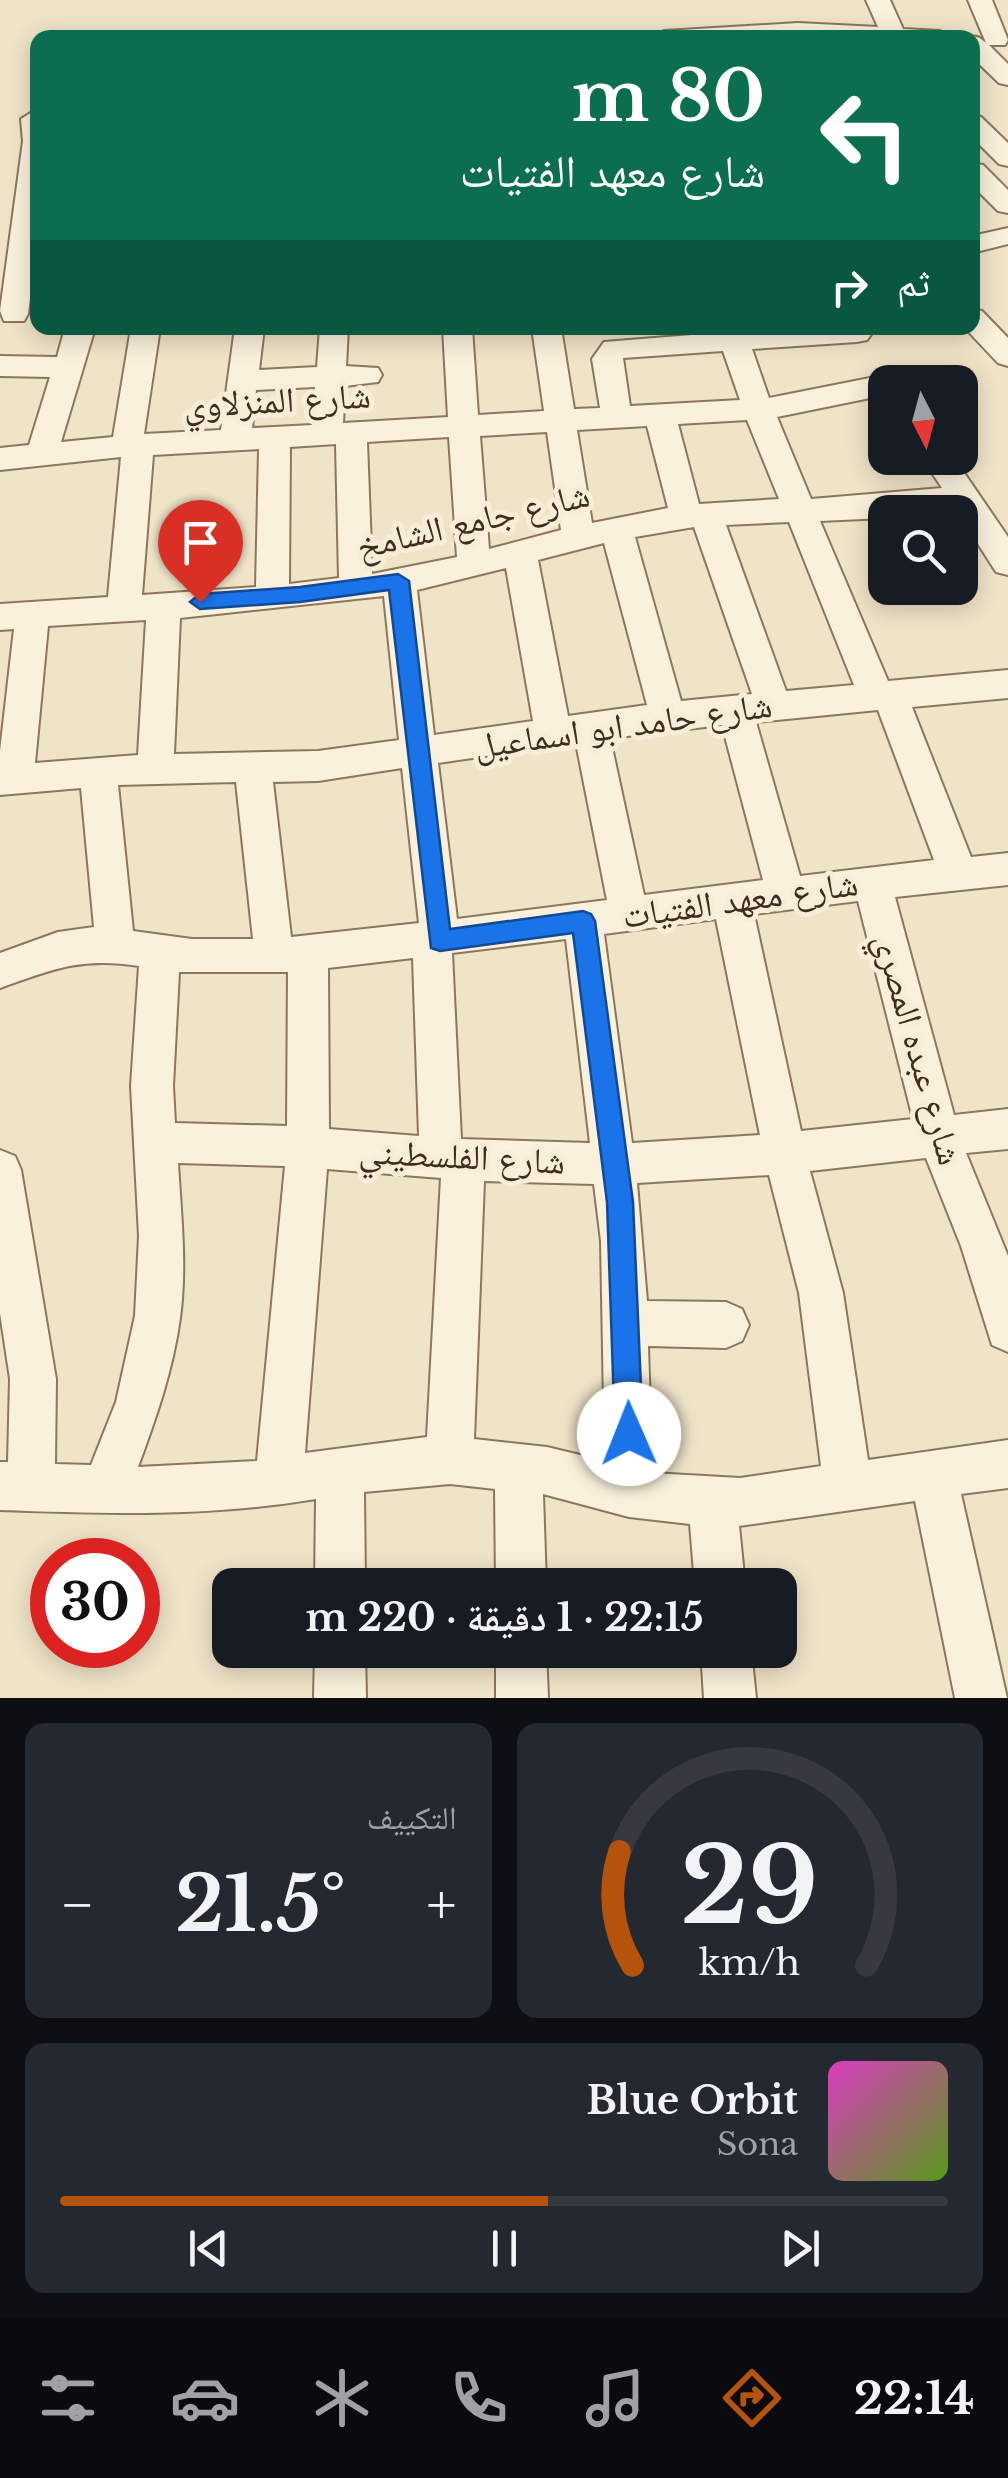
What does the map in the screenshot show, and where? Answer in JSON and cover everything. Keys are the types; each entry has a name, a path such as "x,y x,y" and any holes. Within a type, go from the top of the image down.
{"street":[{"path":"878,0 891,30"},
{"path":"980,0 987,41 1008,78"},
{"path":"980,130 1008,160 980,170"},
{"path":"18,292 22,224 30,177"},
{"path":"980,178 1008,205"},
{"path":"980,243 1008,236"},
{"path":"980,326 1008,356"},
{"path":"42,454 77,335"},
{"path":"124,608 133,446 144,335"},
{"path":"235,440 248,335"},
{"path":"334,335 331,377 356,588"},
{"path":"458,335 474,565"},
{"path":"547,335 578,537"},
{"path":"618,417 607,359 610,352 726,335"},
{"path":"733,335 798,508 958,873"},
{"path":"858,335 876,365"},
{"path":"0,366 66,367"},
{"path":"242,381 366,375"},
{"name":"شارع المنزلاوي","path":"0,459 133,446 758,409 868,388"},
{"path":"660,414 696,516 773,704"},
{"path":"272,596 275,438"},
{"path":"949,475 963,495"},
{"name":"شارع جامع الشامخ","path":"16,616 356,588 474,565 616,528 696,516 798,508 868,508"},
{"path":"978,514 1003,547"},
{"path":"616,528 668,716"},
{"path":"520,553 553,731"},
{"path":"398,581 420,753 452,1159 450,1460"},
{"path":"155,770 164,604"},
{"path":"8,779 16,616"},
{"name":"شارع حامد ابو اسماعيل","path":"8,779 98,771 253,769 420,753 735,708 1008,684"},
{"path":"735,708 785,891"},
{"path":"590,726 628,914"},
{"path":"253,769 291,954 308,1145 279,1483"},
{"path":"98,771 114,946"},
{"name":"شارع معهد الفتيات","path":"0,971 58,949 114,946 160,953 291,954 436,941 785,891 1008,869"},
{"name":"شارع عبده المصري","path":"872,881 939,1138 982,1246 1008,1329"},
{"path":"731,898 785,1155 821,1292 848,1486"},
{"path":"583,921 616,1164 628,1323 629,1493"},
{"path":"105,1489 139,1402 158,1316 161,1236 154,1143 153,1045 160,953"},
{"name":"شارع الفلسطيني","path":"154,1143 308,1145 452,1159 616,1164 785,1155 1008,1129"},
{"path":"2,1196 15,1356 34,1405 16,1486 192,1491 279,1483 394,1463 450,1460 574,1476 629,1493 712,1502 1008,1464"},
{"path":"628,1323 726,1324"},
{"path":"519,1468 520,1568"},
{"path":"340,1472 340,1568"},
{"path":"933,1475 981,1698"},
{"path":"712,1502 718,1568"},
{"path":"340,1668 340,1698"},
{"path":"521,1668 522,1698"},
{"path":"728,1668 730,1698"}],"route":[{"path":"200,602 398,581 440,940 583,921 620,1202 628,1323 629,1434"}]}
